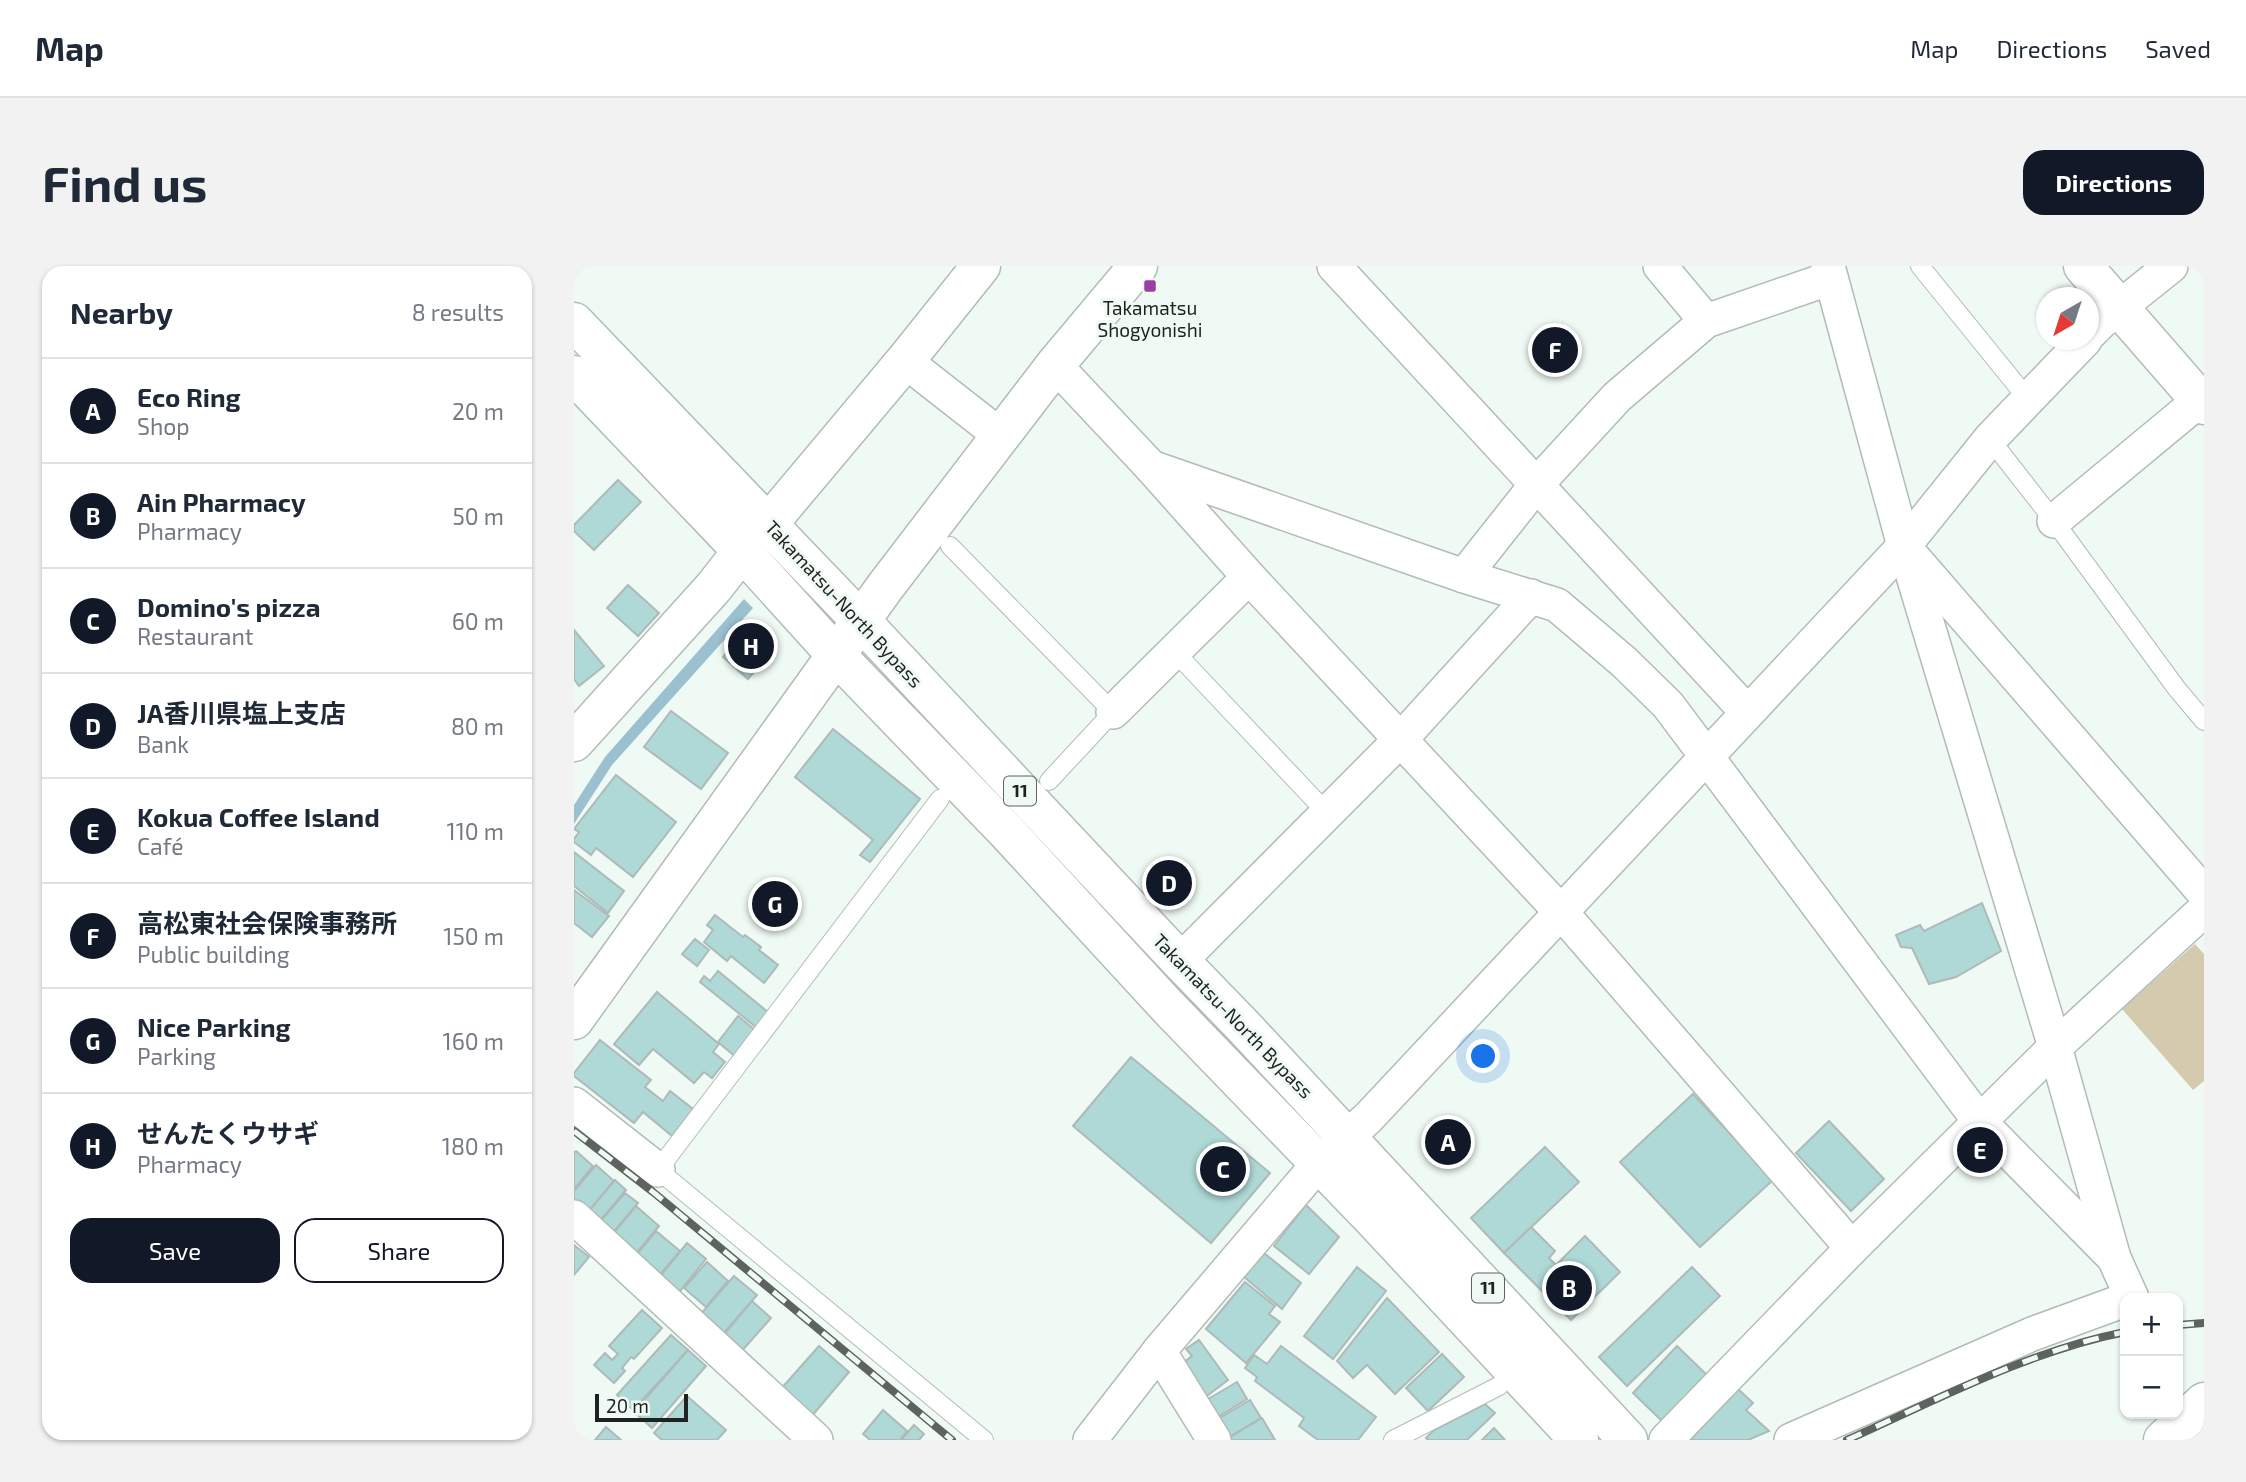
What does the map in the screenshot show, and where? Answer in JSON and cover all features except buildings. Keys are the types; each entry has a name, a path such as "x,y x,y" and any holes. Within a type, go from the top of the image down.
{"main road":[{"path":"769,523 981,266"},
{"path":"574,1020 861,621 1055,365 1138,266"},
{"path":"2083,266 2202,403"},
{"name":"Takamatsu-North Bypass","path":"574,322 769,523 1347,1136 1628,1440"},
{"name":"Takamatsu-North Bypass","path":"574,375 743,551 837,656 1006,831 1169,1008 1579,1440"},
{"path":"574,742 743,551"}],"street":[{"path":"1334,266 1748,712"},
{"path":"1660,266 1706,321"},
{"path":"2099,325 2171,266"},
{"path":"1464,576 1536,485 1617,397 1706,321 1830,272 1904,546 2055,1048 2114,1258 2128,1293"},
{"path":"1090,1440 1159,1351 1319,1163 1369,1117 1559,911 1904,546 1990,439 2075,350"},
{"path":"905,361 1001,436"},
{"path":"1055,365 1559,911 1852,1248"},
{"path":"2054,521 2202,403"},
{"path":"1151,467 1464,576 1557,605 1624,662 1668,705 1980,1122 2114,1258"},
{"path":"1904,546 2204,893"},
{"path":"1113,712 1249,578"},
{"path":"1180,961 1401,739 1531,597"},
{"path":"1666,1440 1852,1248 2055,1048 2204,910"},
{"path":"574,1104 657,1170"},
{"path":"574,1217 816,1440"},
{"path":"1791,1440 2032,1334 2120,1303"},
{"path":"1159,1351 1214,1440"}],"lane":[{"path":"1920,266 2027,398"},
{"path":"1990,439 2054,521 2177,689 2204,721"},
{"path":"950,546 1113,712 1049,781"},
{"path":"1175,652 1327,813"},
{"path":"940,799 657,1170 984,1440"},
{"path":"1393,1440 1499,1386"}],"shaded area":[{"path":"2195,944 2204,954 2204,1081 2193,1090 2122,1009"}],"water":[{"path":"744,599 753,608 612,765 574,824 574,805 605,757"}],"railway":[{"path":"574,1131 653,1192 952,1440"},
{"path":"2183,1325 2204,1323"},
{"path":"1847,1440 2018,1364 2089,1340 2120,1333"}],"place":[{"name":"Takamatsu Shogyonishi","path":"1150,286"},
{"name":"高松東社会保険事務所","path":"1555,350"},
{"name":"せんたくウサギ","path":"751,646"},
{"name":"JA香川県塩上支店","path":"1169,883"},
{"name":"Nice Parking","path":"775,904"},
{"name":"Eco Ring","path":"1448,1142"},
{"name":"Kokua Coffee Island","path":"1980,1150"},
{"name":"Domino's pizza","path":"1223,1169"},
{"name":"Ain Pharmacy","path":"1569,1288"}]}
